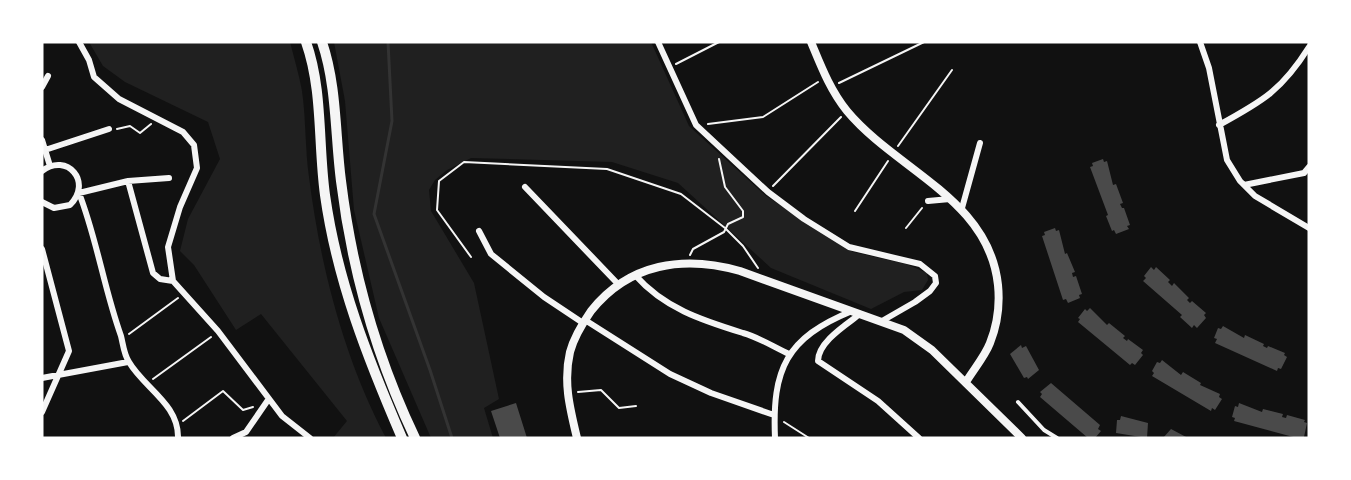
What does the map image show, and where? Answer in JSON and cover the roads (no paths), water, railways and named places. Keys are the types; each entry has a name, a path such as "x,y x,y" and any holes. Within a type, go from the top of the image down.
{"main road":[{"path":"306,42 315,67 326,196 342,276 360,338 402,438"},
{"path":"322,42 329,62 340,180 362,301 376,345 415,438"}],"street":[{"path":"79,42 89,60 94,77 119,99 183,132 194,145 197,168 180,207 168,247 173,281"},
{"path":"658,42 696,125 768,192 849,248 913,262 930,270 935,276 936,283 930,291 882,321"},
{"path":"811,42 826,78 847,111 893,154 962,208 981,230 996,265 1000,309 990,344 966,382"},
{"path":"1200,42 1209,68 1227,160 1244,185 1269,206 1308,227"},
{"path":"1219,124 1262,102 1283,83 1309,47"},
{"path":"42,87 48,76"},
{"path":"45,150 109,129"},
{"path":"42,140 50,166"},
{"path":"962,208 980,142"},
{"path":"42,171 50,166 63,165 73,170 78,177 79,193 90,222 128,362 170,410 177,425 178,438"},
{"path":"1244,185 1304,173 1309,167"},
{"path":"43,204 59,208 70,205 79,193 128,182 169,178"},
{"path":"128,182 153,273 160,279 173,281 185,292 218,331 266,402 309,438"},
{"path":"525,187 618,284"},
{"path":"928,201 951,199"},
{"path":"479,231 491,254 543,297 670,374 711,393 774,415"},
{"path":"42,249 69,351 42,412"},
{"path":"577,438 567,393 570,351 584,321 618,284 635,274 658,265 685,262 717,264 904,330 932,350 1022,438"},
{"path":"635,274 663,301 687,315 727,330 742,333 789,354"},
{"path":"775,438 774,415 780,371 789,354 801,339 827,321 856,312"},
{"path":"856,312 818,353 819,361 878,401 919,438"},
{"path":"42,378 128,362"},
{"path":"233,438 246,432 266,402"}],"lane":[{"path":"1018,402 1044,430 1058,438"}],"waterway":[{"path":"388,42 392,121 374,214 452,438"}]}
